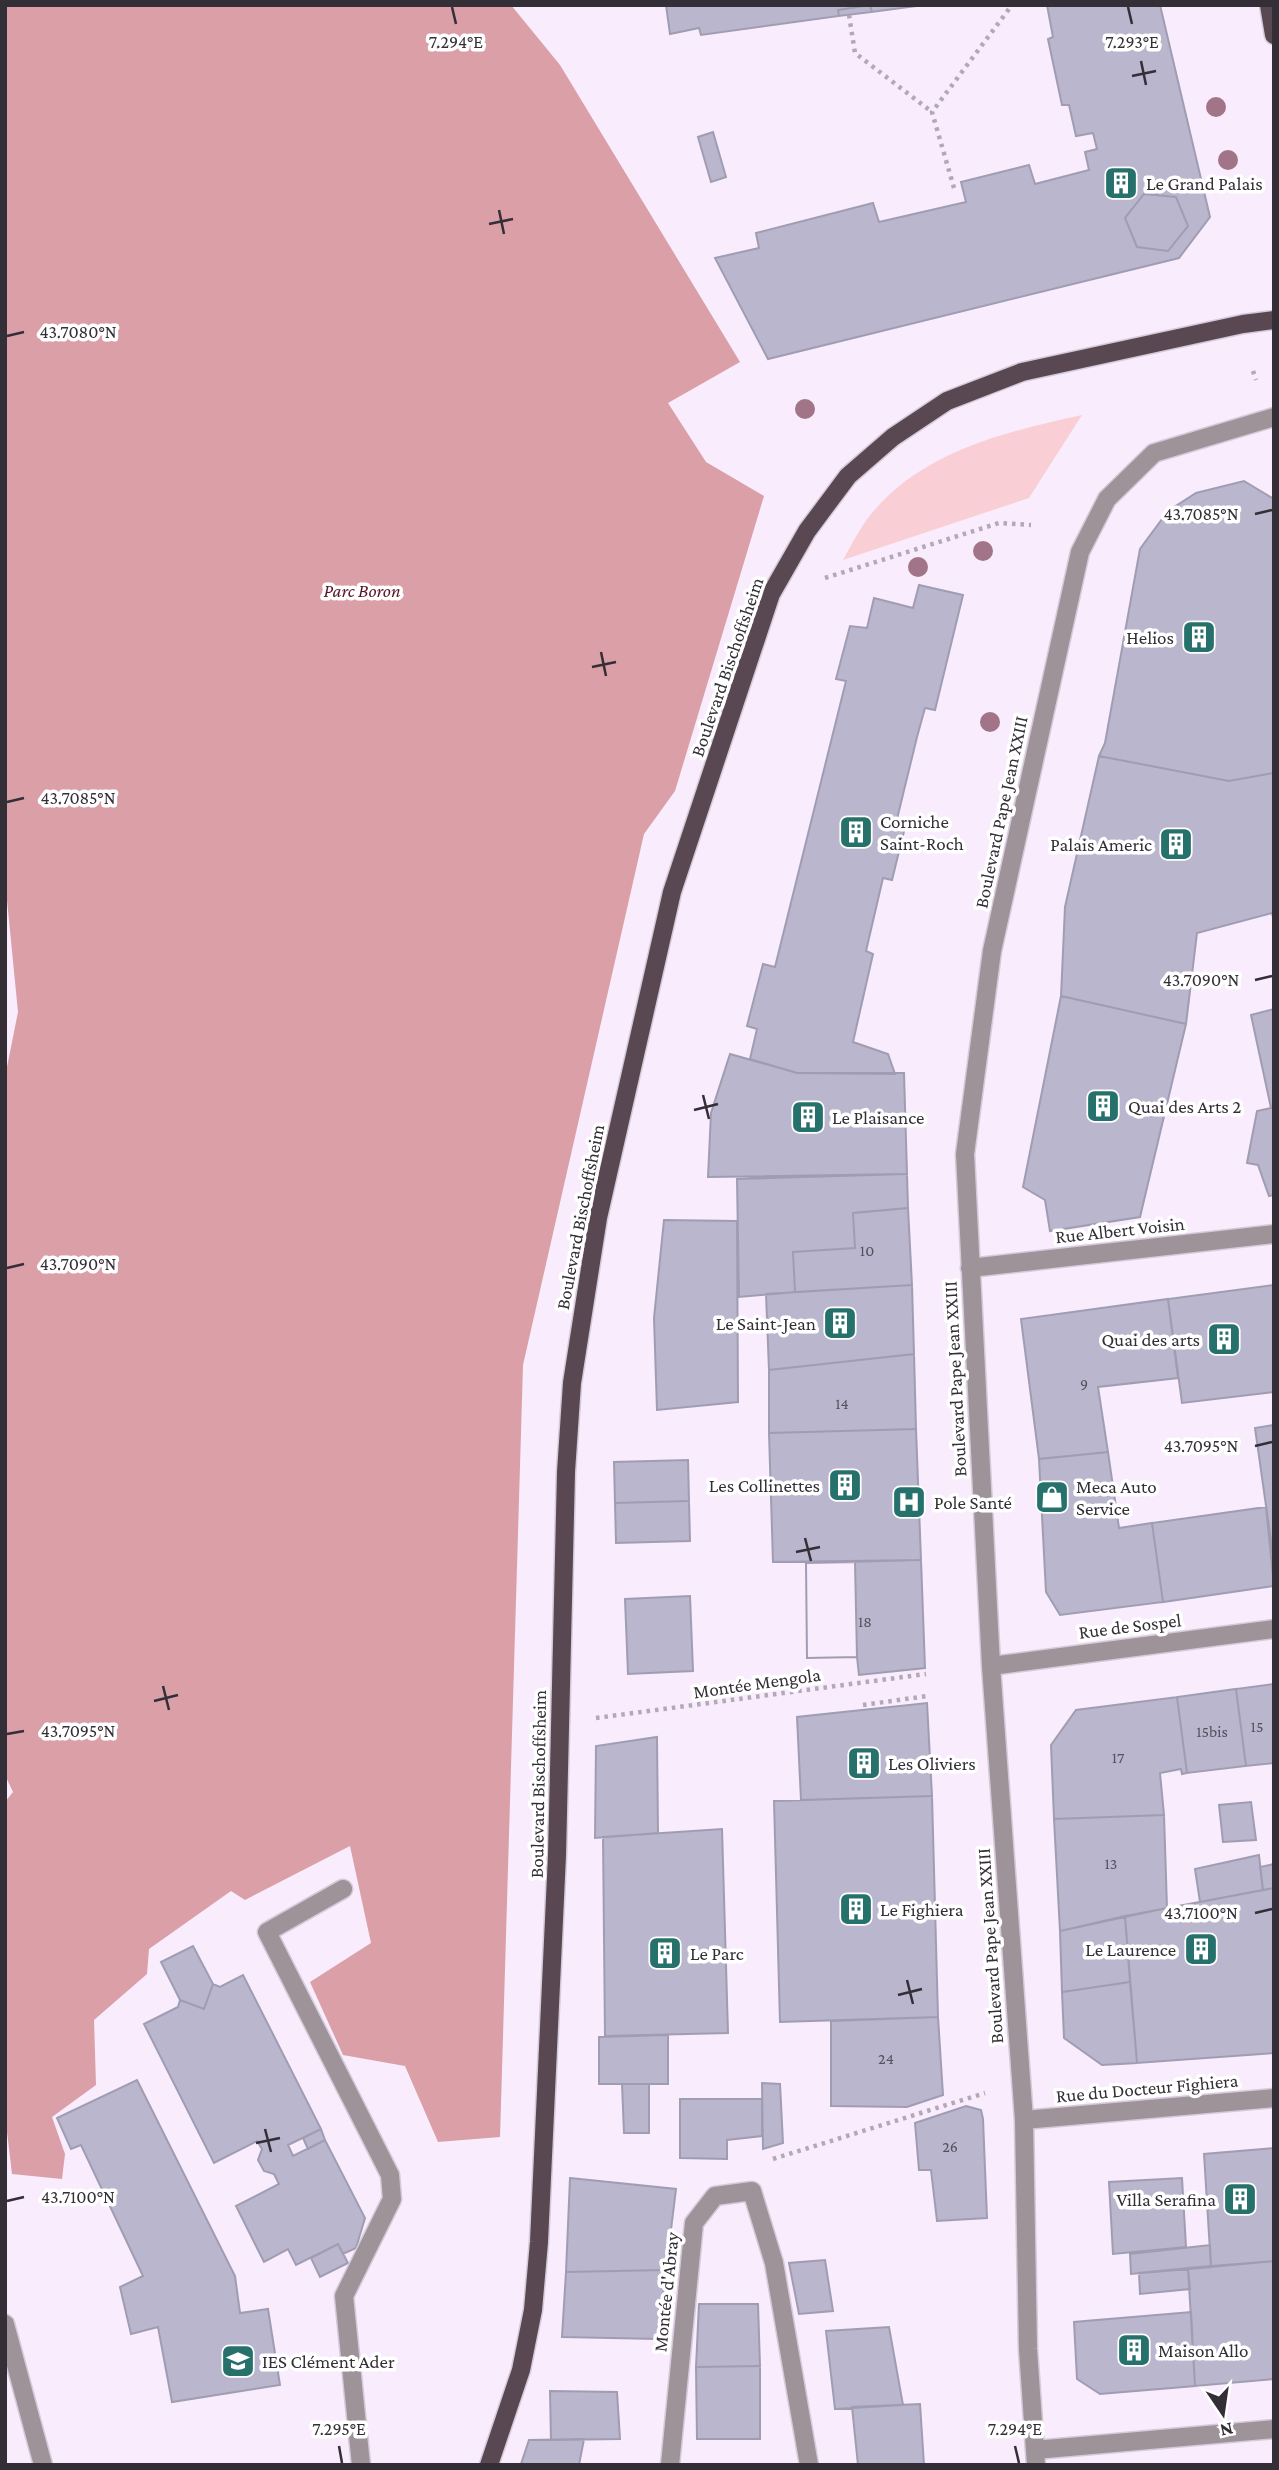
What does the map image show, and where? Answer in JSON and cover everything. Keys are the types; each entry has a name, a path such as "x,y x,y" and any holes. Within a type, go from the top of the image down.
{"main road":[{"name":"Boulevard Bischoffsheim","path":"489,2465 521,2370 533,2310 539,2242 557,1856 566,1472 572,1383 598,1218 672,892 771,594 807,531 848,477 893,437 947,401 1022,372 1229,327 1274,320"}],"street":[{"name":"Boulevard Pape Jean XXIII","path":"1036,2457 1028,2349 1024,2120 991,1666 965,1154 992,951 1080,552 1107,499 1154,453 1274,417"},
{"name":"Rue Albert Voisin","path":"970,1268 1274,1234"},
{"name":"Rue de Sospel","path":"991,1666 1274,1629"},
{"path":"343,1889 267,1932 390,2175 392,2199 344,2296 360,2465"},
{"name":"Rue du Docteur Fighiera","path":"1024,2120 1274,2098"},
{"path":"752,2191 774,2263 809,2465"},
{"name":"Montée d'Abray","path":"670,2465 694,2223 715,2196 752,2191"},
{"path":"5,2324 43,2465"},
{"path":"1036,2457 1274,2429"}],"path":[{"path":"932,112 1012,5"},
{"path":"849,15 855,53 932,112 954,188"},
{"path":"1254,371 1256,380"},
{"path":"818,580 999,523 1031,525"},
{"name":"Montée Mengola","path":"591,1719 926,1674"},
{"path":"863,1705 927,1696"},
{"path":"752,2191 767,2161 1020,2082"}],"shaded area":[{"path":"1082,415 1029,498 843,560 865,522 885,498 935,462 992,438"}],"green space":[{"name":"Parc Boron","path":"5,5 511,5 560,65 740,362 668,403 706,462 764,496 675,791 644,834 523,1365 500,2137 438,2142 405,2066 343,2055 310,1982 371,1943 350,1846 245,1900 231,1891 149,1949 147,1974 94,2020 96,2085 52,2117 65,2154 62,2179 12,2174 5,2115 5,1802 13,1792 5,1775 5,1077 18,1012 5,880"}],"building":[{"path":"666,5 869,5 838,10 839,16 701,35 699,28 670,34"},
{"path":"870,5 924,5 872,12"},
{"path":"870,5 872,12 839,16 838,10"},
{"name":"Le Grand Palais","path":"1047,5 1160,5 1210,217 1179,258 768,359 715,258 759,248 756,233 873,203 879,222 966,202 961,182 1029,165 1035,184 1089,170 1085,152 1097,149 1093,133 1076,136 1069,105 1062,105 1048,39 1053,37","holes":["1144,194 1176,197 1188,226 1168,251 1137,247 1125,218"]},
{"path":"713,132 726,177 711,182 698,137"},
{"path":"1144,194 1176,197 1188,226 1168,251 1137,247 1125,218"},
{"name":"Helios","path":"1244,481 1274,499 1274,773 1229,781 1099,756 1105,743 1140,549 1168,511 1196,493"},
{"name":"Corniche Saint-Roch","path":"919,585 963,595 935,710 925,708 917,737 897,819 906,823 892,880 883,878 866,951 873,954 853,1042 888,1054 895,1074 797,1073 750,1059 757,1029 747,1026 763,964 775,967 846,681 836,679 850,626 867,628 874,598 913,608"},
{"name":"Palais Americ","path":"1099,756 1229,781 1274,773 1274,921 1272,913 1197,933 1186,1024 1061,996 1065,907"},
{"name":"Quai des Arts 2","path":"1061,996 1186,1024 1140,1217 1050,1231 1045,1200 1023,1187"},
{"name":"Quai des Arts 2","path":"1274,1009 1274,1195 1269,1196 1258,1165 1247,1163 1257,1111 1271,1108 1251,1015"},
{"name":"Le Plaisance","path":"730,1054 797,1073 904,1073 907,1174 708,1177 711,1113"},
{"path":"907,1174 908,1208 853,1213 855,1248 793,1252 795,1292 739,1297 737,1179"},
{"path":"908,1208 912,1285 795,1292 793,1252 855,1248 853,1213"},
{"path":"664,1220 737,1221 738,1402 657,1410 654,1318"},
{"name":"Le Saint-Jean","path":"912,1285 914,1354 769,1370 766,1294"},
{"name":"Quai des arts","path":"1274,1285 1274,1392 1182,1403 1168,1299"},
{"path":"1168,1299 1178,1378 1098,1387 1108,1452 1039,1459 1021,1319"},
{"path":"914,1354 916,1429 769,1433 769,1370"},
{"path":"1274,1425 1274,1562 1255,1428"},
{"name":"Les Collinettes","path":"916,1429 921,1560 773,1562 769,1433"},
{"path":"1108,1452 1119,1528 1152,1523 1163,1602 1060,1615 1046,1592 1039,1459"},
{"path":"688,1460 689,1501 615,1503 614,1462"},
{"path":"689,1501 690,1541 616,1543 615,1503"},
{"path":"1266,1507 1274,1586 1163,1602 1152,1523"},
{"path":"921,1560 925,1668 859,1675 857,1657 807,1658 806,1563"},
{"path":"855,1562 857,1657 807,1658 806,1563"},
{"path":"690,1596 693,1671 628,1674 625,1599"},
{"path":"1274,1684 1274,1763 1246,1766 1236,1689"},
{"path":"1236,1689 1246,1766 1187,1773 1177,1697"},
{"path":"1177,1697 1187,1773 1182,1774 1181,1769 1160,1773 1164,1815 1054,1819 1051,1745 1076,1710"},
{"name":"Les Oliviers","path":"927,1703 932,1796 801,1800 797,1717"},
{"path":"657,1737 658,1833 595,1838 596,1746"},
{"name":"Le Fighiera","path":"932,1796 938,2017 780,2022 774,1801"},
{"path":"1251,1802 1256,1840 1223,1842 1219,1805"},
{"path":"1164,1815 1167,1908 1060,1931 1054,1819"},
{"name":"Le Parc","path":"722,1829 728,2033 605,2036 603,1837"},
{"path":"1259,1855 1263,1890 1200,1902 1195,1869"},
{"path":"1274,1864 1274,1888 1263,1890 1260,1867"},
{"name":"Le Laurence","path":"1274,1888 1274,2053 1137,2063 1125,1916"},
{"path":"1125,1916 1130,1982 1062,1992 1060,1931"},
{"path":"193,1946 213,1984 204,2009 180,2000 161,1962"},
{"path":"243,1975 321,2129 288,2145 293,2156 325,2140 365,2218 356,2248 343,2254 338,2244 296,2265 288,2249 264,2262 236,2206 279,2184 274,2174 264,2171 258,2160 262,2149 257,2141 214,2163 144,2024 178,2007 180,2000 204,2009 213,1984 220,1987"},
{"path":"1130,1982 1137,2063 1102,2065 1064,2038 1062,1992"},
{"path":"938,2017 943,2095 907,2107 831,2106 831,2021"},
{"path":"668,2035 668,2084 599,2084 599,2037"},
{"path":"137,2080 235,2276 240,2313 268,2309 280,2385 172,2402 158,2327 131,2334 120,2287 143,2276 81,2145 71,2149 57,2118"},
{"path":"762,2083 780,2084 783,2143 763,2149"},
{"path":"622,2084 649,2084 649,2133 624,2133"},
{"path":"680,2099 762,2099 762,2136 727,2140 727,2159 680,2158"},
{"path":"966,2106 981,2110 983,2119 987,2218 937,2221 931,2170 919,2170 915,2123"},
{"path":"321,2129 325,2140 308,2149 303,2138"},
{"name":"Villa Serafina","path":"1274,2148 1274,2261 1211,2267 1204,2154"},
{"path":"570,2178 676,2189 666,2270 566,2272"},
{"path":"1182,2178 1186,2247 1113,2254 1109,2182"},
{"path":"338,2244 348,2263 320,2277 311,2258"},
{"path":"1210,2245 1211,2267 1131,2274 1130,2254"},
{"path":"825,2260 833,2311 799,2314 789,2263"},
{"path":"1274,2261 1274,2379 1195,2386 1188,2268"},
{"path":"1188,2268 1190,2289 1140,2294 1139,2273"},
{"path":"666,2270 658,2339 562,2337 566,2272"},
{"path":"699,2304 758,2304 760,2366 696,2367"},
{"name":"Maison Allo","path":"1191,2312 1195,2386 1100,2394 1077,2379 1074,2322"},
{"path":"889,2327 903,2405 835,2409 826,2331"},
{"path":"760,2366 760,2439 697,2439 696,2367"},
{"path":"550,2391 617,2392 620,2439 551,2440"},
{"path":"920,2404 924,2465 858,2465 852,2407"},
{"path":"584,2439 579,2465 521,2464 529,2440"}],"place":[{"name":"Le Grand Palais","path":"1121,183"},
{"name":"Helios","path":"1199,637"},
{"name":"Corniche Saint-Roch","path":"856,832"},
{"name":"Palais Americ","path":"1176,844"},
{"name":"Quai des Arts 2","path":"1103,1106"},
{"name":"Le Plaisance","path":"808,1117"},
{"name":"Le Saint-Jean","path":"840,1323"},
{"name":"Quai des arts","path":"1224,1339"},
{"name":"Les Collinettes","path":"845,1485"},
{"name":"Meca Auto Service","path":"1052,1497"},
{"name":"Pole Santé","path":"909,1502"},
{"name":"Les Oliviers","path":"864,1763"},
{"name":"Le Fighiera","path":"856,1909"},
{"name":"Le Laurence","path":"1201,1949"},
{"name":"Le Parc","path":"665,1953"},
{"name":"Villa Serafina","path":"1240,2199"},
{"name":"Maison Allo","path":"1134,2350"},
{"name":"IES Clément Ader","path":"238,2361"}]}
